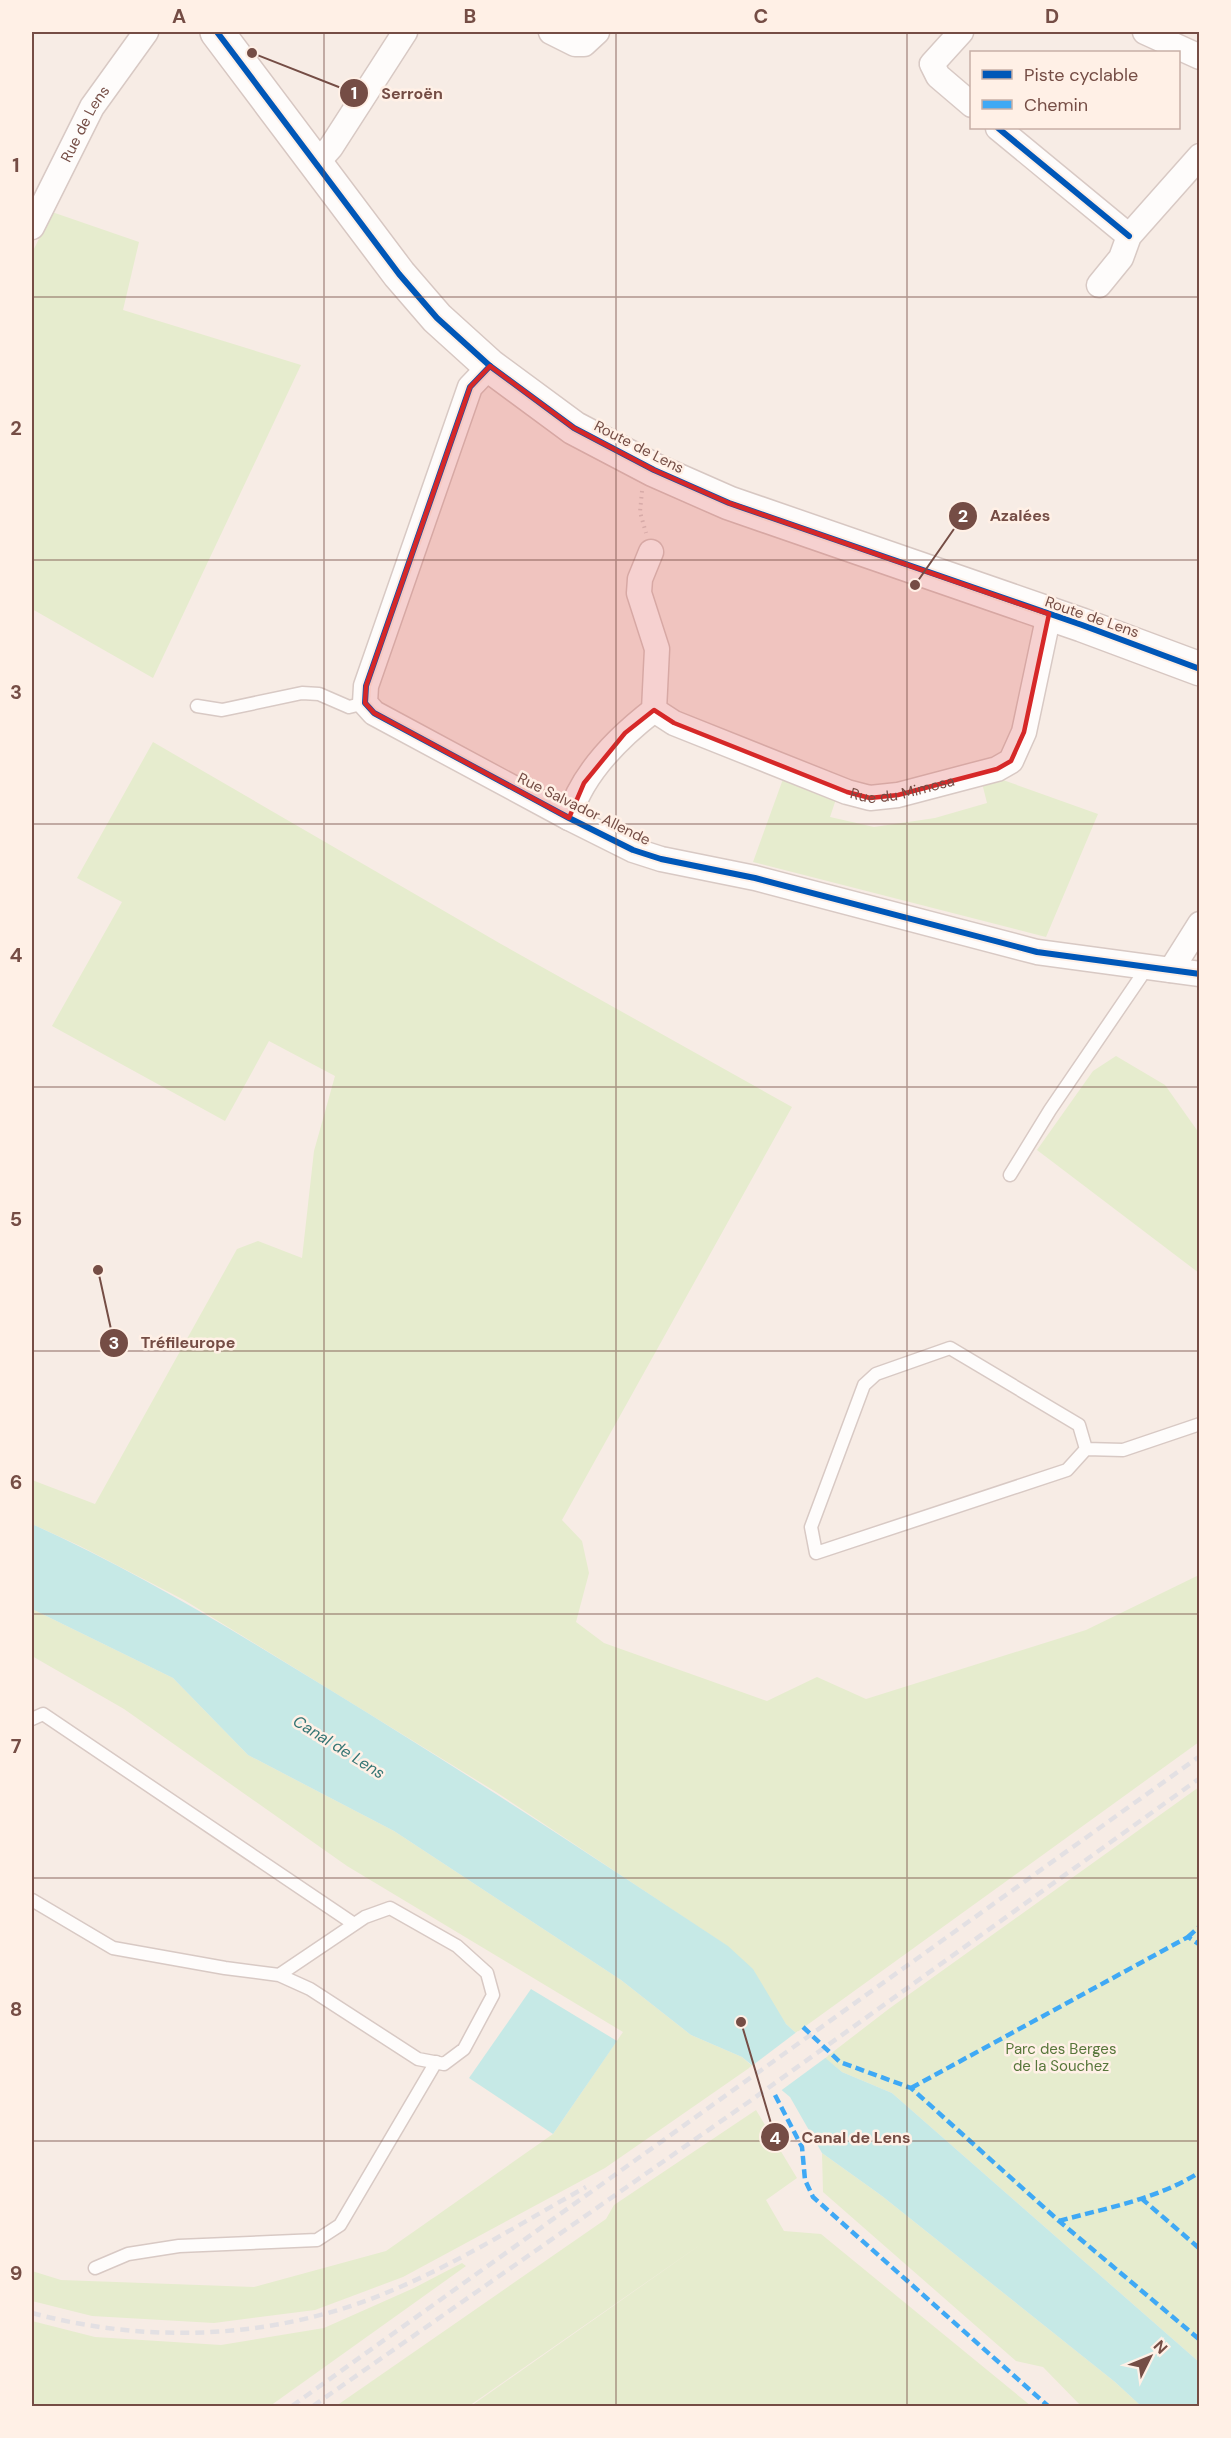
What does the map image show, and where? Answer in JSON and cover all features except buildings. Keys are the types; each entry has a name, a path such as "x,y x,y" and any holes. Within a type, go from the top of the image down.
{"street":[{"name":"Rue de Lens","path":"34,214 92,107 146,32"},
{"name":"Route de Lens","path":"217,32 399,274 437,318 490,366 574,428 654,470 729,503 1200,669"},
{"path":"316,164 331,147 405,32"},
{"path":"551,32 575,44 584,44 597,32"},
{"path":"961,32 932,64 938,76 970,103"},
{"path":"1145,32 1200,57"},
{"path":"999,129 1129,236"},
{"path":"1099,285 1121,258 1129,236 1200,156"},
{"path":"365,703 366,686 470,387 490,366"},
{"path":"569,818 584,783 626,733 654,710 657,649 639,593 640,579 651,552"},
{"name":"Rue du Mimosa","path":"654,710 675,723 847,792 870,798 898,795 997,769 1011,761 1024,732 1049,615"},
{"name":"Rue Salvador Allende","path":"365,703 374,713 633,850 661,859 755,878 1037,952 1200,974"},
{"path":"1171,970 1200,924"}],"lane":[{"path":"197,706 222,710 302,693 319,694 350,707 365,703"},
{"path":"1010,1175 1145,967"},
{"path":"1086,1449 1079,1425 950,1348 876,1374 864,1385 811,1527 816,1553 1067,1470 1086,1449 1124,1450 1200,1424"},
{"path":"32,1719 43,1714 354,1924"},
{"path":"32,1900 113,1948 279,1975 310,1989 418,2059 444,2064 464,2049 493,1995 487,1974 457,1946 390,1908 365,1917 279,1975"},
{"path":"95,2268 128,2254 179,2246 317,2240 340,2225 436,2062"}],"path":[{"path":"651,552 640,512 640,495 654,470"}],"highlighted area":[{"path":"490,366 574,428 654,470 729,503 1049,614 1024,732 1011,761 997,769 898,795 870,798 847,792 674,723 654,710 625,733 584,783 569,818 374,713 365,703 366,686 470,387"}],"green space":[{"path":"52,212 139,242 123,310 301,365 153,678 32,609 32,253"},
{"path":"153,742 501,944 792,1107 562,1520 582,1541 589,1573 576,1622 604,1643 767,1701 817,1677 866,1699 1086,1630 1199,1575 1199,1742 796,2033 786,2024 727,1946 496,1792 184,1600 32,1524 32,1480 95,1504 237,1249 258,1241 302,1258 314,1151 335,1076 269,1041 225,1121 52,1026 122,902 77,878"},
{"path":"783,779 836,799 830,817 874,827 935,818 987,803 982,783 1003,780 1098,814 1046,937 753,862"},
{"path":"1116,1056 1165,1085 1199,1133 1199,1273 1037,1150 1093,1071"},
{"path":"32,1609 173,1678 248,1755 394,1831 621,1980 691,2035 742,2057 752,2066 605,2168 403,2277 315,2310 214,2323 92,2316 32,2301 32,2271 61,2280 254,2287 386,2251 553,2134 623,2032 347,1866 124,1709 32,1656"},
{"name":"Parc des Berges de la Souchez","path":"1199,1787 1199,2362 892,2093 842,2072 825,2058 890,2008"},
{"path":"756,2110 797,2178 766,2200 784,2231 821,2234 1031,2406 471,2406 707,2240 469,2406 336,2406 606,2219 614,2205"},
{"path":"822,2153 882,2196 1115,2382 1141,2406 1081,2406 1043,2367 1016,2361 823,2192"},
{"path":"462,2263 466,2266 270,2406 32,2406 32,2321 95,2337 221,2345 324,2328 414,2288"}],"water":[{"path":"32,1524 109,1561 259,1646 482,1785 728,1946 753,1969 786,2024 796,2033 842,2072 892,2093 1199,2362 1199,2406 1141,2406 1115,2382 882,2196 822,2153 790,2097 742,2057 691,2035 621,1980 394,1831 248,1755 173,1678 32,1609"},
{"path":"531,1989 617,2041 553,2134 469,2078"}],"pier":[{"path":"798,2031 828,2056 779,2092 749,2068"}],"railway":[{"path":"292,2406 1200,1756"},
{"path":"313,2406 750,2101 1200,1778"},
{"path":"32,2313 123,2330 168,2333 214,2332 305,2319 350,2306 418,2279 586,2187"}],"marked path":[{"path":"1188,1937 1200,1926"},
{"path":"911,2088 1188,1937 1200,1945"},
{"path":"803,2027 840,2062 911,2088 1059,2221 1200,2340"},
{"path":"775,2095 802,2147 805,2180 813,2197 1048,2406"},
{"path":"1059,2221 1149,2196 1200,2172"},
{"path":"1141,2198 1200,2249"}],"cycle path":[{"path":"217,32 399,274 437,318 490,366 574,428 654,470 729,503 1082,625 1200,669"},
{"path":"999,129 1129,236"},
{"path":"490,366 470,387 366,686 365,703 374,713 569,818 633,850 661,859 755,878 1037,952 1200,974"}],"place":[{"name":"Serroën","path":"252,53"},
{"name":"Azalées","path":"915,585"},
{"name":"Tréfileurope","path":"98,1270"},
{"name":"Canal de Lens","path":"741,2022"}]}
